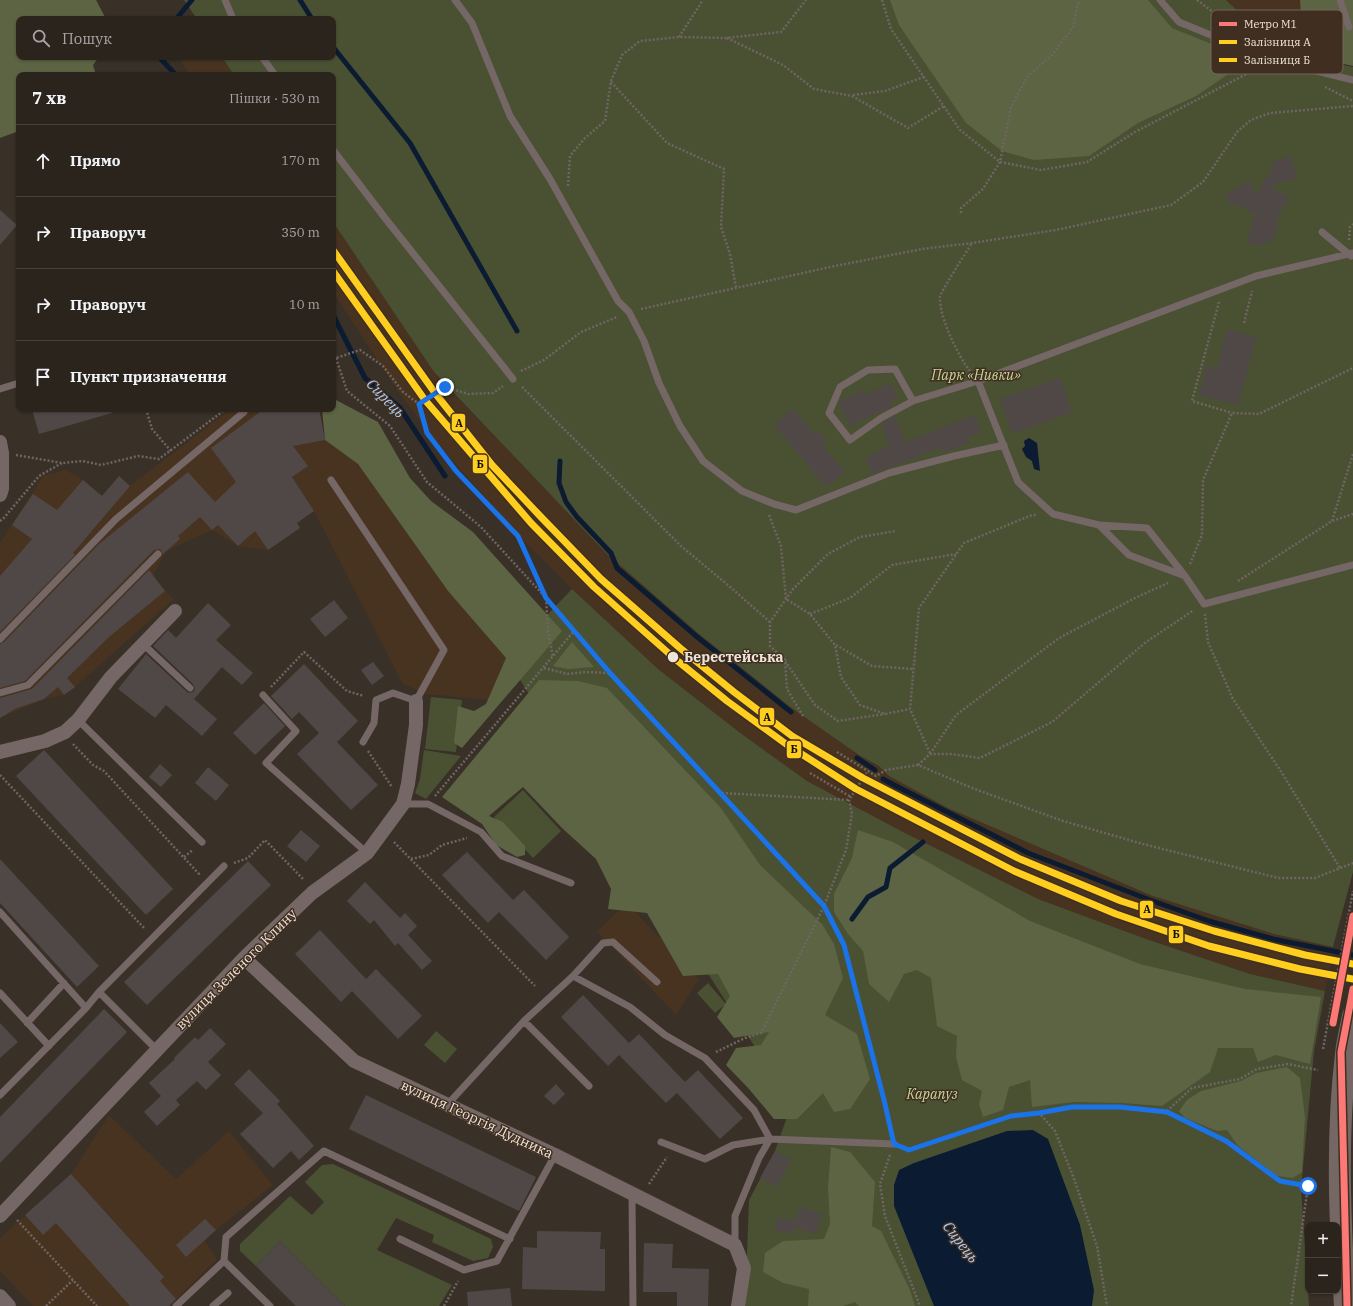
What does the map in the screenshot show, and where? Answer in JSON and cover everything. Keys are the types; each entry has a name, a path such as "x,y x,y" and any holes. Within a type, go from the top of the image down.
{"main road":[{"path":"1345,1306 1342,1254 1340,1123 1346,1053 1353,1016"}],"street":[{"path":"0,495 2,489 1,447"},
{"path":"0,752 45,741 64,732 78,720 111,677 175,611"},
{"name":"вулиця Зеленого Клину","path":"3,1212 244,958 312,893 367,853 403,804 408,784 416,725 416,701"},
{"name":"вулиця Георгія Дудника","path":"244,958 354,1061 555,1155 735,1245"},
{"path":"735,1245 744,1268 738,1306"},
{"path":"0,1296 9,1306"}],"lane":[{"path":"225,0 232,16"},
{"path":"455,0 472,23 510,116 550,179 618,301 629,312 644,341 659,383 680,426 703,460 742,491 774,504 796,510 890,472 1004,445"},
{"path":"1160,0 1179,22 1211,35"},
{"path":"1340,0 1349,27"},
{"path":"264,60 273,72"},
{"path":"1329,74 1353,80"},
{"path":"336,154 513,379"},
{"path":"1322,232 1351,255"},
{"path":"913,402 895,369 868,370 840,387 829,413 850,440 881,418 913,402 978,381 1256,276 1351,255"},
{"path":"978,381 1018,482 1053,514 1099,525 1147,528 1185,576 1204,604 1353,564"},
{"path":"0,389 16,384"},
{"path":"0,639 116,519 244,412"},
{"path":"332,480 444,650 416,701 393,693 376,700 374,723 363,742"},
{"path":"1099,525 1129,555 1185,576"},
{"path":"0,693 28,685 158,554"},
{"path":"143,644 190,688"},
{"path":"263,695 296,731 266,763 367,853"},
{"path":"78,720 202,842"},
{"path":"403,804 428,804 481,832 502,856 571,883"},
{"path":"0,1095 86,1008 99,992 224,866"},
{"path":"0,912 86,1008"},
{"path":"448,1105 524,1021 574,976 603,943 613,942 657,982"},
{"path":"574,976 630,1007 665,1035 705,1058 754,1110 770,1138"},
{"path":"27,1023 64,983"},
{"path":"99,992 157,1050"},
{"path":"0,993 48,1046"},
{"path":"524,1021 589,1086"},
{"path":"735,1245 735,1216 759,1158 770,1138"},
{"path":"661,1142 705,1159 734,1145 770,1138 894,1144"},
{"path":"176,1306 224,1261 226,1237 324,1151 510,1239"},
{"path":"400,1239 464,1270 497,1261 555,1155"},
{"path":"632,1194 633,1306"},
{"path":"224,1261 270,1306"},
{"path":"213,1306 228,1293"}],"path":[{"path":"679,37 703,0"},
{"path":"567,210 570,156 585,138 605,121 611,81 622,55 640,41 679,37 726,38 780,32 806,0"},
{"path":"882,0 891,29 960,130 1000,162 1041,170 1087,162 1135,132 1245,74"},
{"path":"961,213 961,208 983,189 1000,162 1011,107 1027,77 1052,55 1073,28 1077,6 1080,0"},
{"path":"1198,0 1211,10"},
{"path":"726,38 783,65 814,89 852,96 885,91 924,77"},
{"path":"611,81 667,143 724,169 721,227 730,254 736,288"},
{"path":"852,96 908,128 944,106"},
{"path":"419,404 445,387 468,394 493,393 513,379 520,372 544,360 581,332 629,312 830,267 922,249 1056,230 1171,205 1203,182 1237,132 1251,120 1270,113 1353,106"},
{"path":"972,243 940,296 944,323 965,365 978,381"},
{"path":"1244,323 1256,276"},
{"path":"1223,289 1192,401 1232,414 1259,414 1353,368"},
{"path":"336,357 360,350 383,366 403,392 419,404 427,433 456,471 518,536 546,598 548,631 553,657"},
{"path":"336,363 347,391 390,426 427,482 481,527 546,598 610,673 824,906 844,945 883,1096 894,1144 880,1184 885,1216 920,1306"},
{"path":"513,379 681,546 770,622"},
{"path":"147,412 152,429 171,451"},
{"path":"1,447 62,463 83,461 101,465 138,456 159,459 222,412"},
{"path":"918,765 930,754 956,715 1060,638 1132,599 1185,576 1202,535 1204,480 1232,414"},
{"path":"1332,521 1353,454"},
{"path":"0,521 39,476 62,463"},
{"path":"769,514 781,546 786,599"},
{"path":"930,754 910,709 919,608 964,543 977,539 1032,515 1053,514"},
{"path":"1238,582 1332,521 1353,514"},
{"path":"896,531 860,537 828,554 793,589 770,622 770,646 785,660 815,705 838,721 910,709"},
{"path":"810,614 850,598 892,565 957,554"},
{"path":"786,599 810,614 835,645 872,666 913,669"},
{"path":"930,754 951,754 980,758 1052,722 1146,642 1204,604 1208,642 1233,699 1282,773 1340,868"},
{"path":"443,787 574,631"},
{"path":"835,645 841,677 860,705 885,714"},
{"path":"263,695 304,652 348,691 376,700"},
{"path":"785,660 787,689 803,716"},
{"path":"544,668 567,674 586,672 610,673"},
{"path":"64,732 93,765 104,771 199,874 194,879"},
{"path":"363,742 403,804"},
{"path":"837,752 867,772 876,776 886,770 918,765 972,788 1063,821 1143,844 1278,878 1315,878 1353,863"},
{"path":"705,1058 745,1038 761,1033 824,906 846,850 852,814 850,798 867,772"},
{"path":"810,773 850,798"},
{"path":"0,775 145,929 138,953"},
{"path":"721,793 850,798"},
{"path":"384,831 535,986"},
{"path":"411,859 429,855 442,845 466,839 481,832"},
{"path":"248,858 265,840 305,882"},
{"path":"1323,1049 1353,891"},
{"path":"1167,1112 1192,1088 1240,1079 1256,1069 1288,1064 1318,1070"},
{"path":"894,1144 909,1150 1011,1116 1072,1107 1120,1107 1167,1112 1226,1141 1280,1181 1308,1186 1291,1306"},
{"path":"1039,1113 1055,1131 1076,1183 1098,1246 1107,1306"},
{"path":"646,1188 674,1147"},
{"path":"3,1212 73,1280 97,1306"},
{"path":"444,1306 464,1270"},
{"path":"46,1306 73,1280"}],"shaded area":[{"path":"1226,0 1353,0 1353,66 1343,64 1343,10 1236,10"},
{"path":"180,60 224,60 232,72 188,72"},
{"path":"336,226 434,372 606,553 724,655 793,709 859,755 879,766 889,776 1274,934 1333,947 1325,991 1250,974 1146,939 1038,899 903,832 807,781 743,735 658,669 572,589 519,536 429,433 397,390 336,297"},
{"path":"227,412 320,412 325,440 358,464 448,591 506,658 490,700 426,694 402,683 314,511 297,523 300,528 268,550 238,546 212,530 166,551 153,576 165,591 174,599 75,687 64,695 44,699 0,718 0,543 43,476 66,470 83,480 102,496 119,476 130,486"},
{"path":"627,903 699,979 676,1015 597,931"},
{"path":"109,1115 176,1179 229,1131 273,1185 216,1230 205,1241 217,1259 169,1306 33,1306 0,1271 0,1238 71,1174"}],"green space":[{"path":"0,0 96,0 104,16 16,16 16,60 97,60 93,65 95,72 16,72 16,132 0,138"},
{"name":"Парк «Нивки»","path":"184,0 1226,0 1237,10 1211,10 1211,74 1343,74 1343,65 1353,67 1353,872 1333,947 1274,934 1153,896 948,808 889,776 879,766 859,755 793,709 699,634 606,553 434,372 336,226 336,72 232,72 224,60 336,60 336,16 195,16"},
{"path":"890,0 1148,0 1172,28 1211,44 1211,74 1228,74 1196,96 1138,123 1089,156 1034,160 1002,151 966,123 899,25"},
{"path":"1300,0 1353,0 1353,66 1343,64 1343,10 1301,10"},
{"path":"336,400 378,422 410,478 431,501 473,532 562,631 462,748 454,743 458,706 474,711 486,704 506,658 448,591 358,464 325,440 322,412 336,412"},
{"name":"Карапуз","path":"572,589 658,669 743,735 807,781 903,832 1038,899 1146,939 1250,974 1325,991 1314,1051 1301,1189 1305,1248 1305,1294 1308,1294 1309,1306 745,1306 749,1200 775,1151 786,1120 780,1086 506,658"},
{"path":"572,642 594,667 568,669 553,666"},
{"path":"539,680 578,681 607,688 721,808 760,865 822,924 834,944 843,978 825,1015 857,1034 870,1079 850,1109 834,1112 823,1093 797,1119 774,1119 749,1089 726,1065 736,1048 761,1045 769,1032 734,1038 717,1017 730,996 718,974 683,976 647,913 608,909 611,889 596,859 562,828 523,787 489,816 503,822 525,846 525,855 517,857 496,845 482,824 442,797"},
{"path":"431,697 462,700 456,752 425,749"},
{"path":"424,750 461,756 426,799 415,793 420,779"},
{"path":"523,790 561,831 533,858 494,817"},
{"path":"858,830 893,842 1030,921 1140,964 1245,989 1321,997 1310,1064 1276,1055 1258,1062 1253,1048 1218,1048 1210,1072 1162,1106 1074,1102 1032,1107 1030,1080 1009,1087 1003,1110 983,1117 979,1104 982,1091 962,1080 956,1057 957,1036 937,1026 931,978 917,970 904,974 889,1002 869,984 863,951 848,934 834,912 834,894 852,858"},
{"path":"708,983 726,1004 715,1013 697,993"},
{"path":"436,1031 457,1049 445,1063 424,1045"},
{"path":"1287,1067 1300,1078 1305,1117 1302,1172 1293,1178 1277,1176 1238,1146 1227,1130 1217,1131 1185,1118 1179,1111 1187,1100 1201,1091 1241,1081 1256,1073"},
{"path":"831,1147 850,1152 875,1182 872,1226 881,1231 910,1290 915,1306 859,1306 855,1302 843,1306 808,1306 809,1289 783,1283 763,1272 765,1253 783,1241 824,1239 830,1224 828,1188"},
{"path":"333,1164 491,1239 493,1247 488,1258 473,1261 432,1242 434,1235 396,1218 377,1250 452,1285 439,1306 345,1306 280,1241 256,1266 240,1251 240,1244 290,1196 312,1215 324,1202 305,1182 322,1165"}],"water":[{"path":"1029,438 1037,443 1040,471 1034,469 1032,461 1026,457 1022,449 1025,446 1024,441"},
{"path":"1033,1130 1048,1139 1080,1225 1094,1290 1092,1306 934,1306 894,1206 894,1185 899,1170 914,1163 1007,1131"}],"building":[{"path":"1290,156 1298,177 1270,186 1289,198 1277,218 1277,231 1274,237 1263,245 1256,245 1246,242 1255,215 1237,204 1232,207 1225,195 1249,181 1257,194 1273,167 1271,163"},
{"path":"0,210 16,224 16,226 0,245"},
{"path":"1227,329 1256,337 1238,405 1199,395 1207,365 1217,368"},
{"path":"1060,378 1072,412 1012,434 1000,399"},
{"path":"891,383 898,398 890,402 892,407 850,426 839,402 863,390 865,395"},
{"path":"793,409 814,434 818,431 827,442 823,446 845,472 826,487 774,425"},
{"path":"33,412 112,412 112,413 39,434"},
{"path":"260,412 320,412 325,440 293,446 308,466 292,477 314,511 297,523 300,528 268,550 255,531 238,546 218,525 212,530 200,517 178,536 180,539 163,554 160,549 154,550 25,681 0,688 0,644 4,642 99,544 188,472 215,502 236,482 211,448"},
{"path":"974,415 981,432 967,438 969,443 943,453 941,447 873,474 865,458 889,446 881,424 895,416 905,442"},
{"path":"119,476 130,486 73,553 75,555 0,632 0,576 32,539 12,525 33,494 57,510 83,480 102,496"},
{"path":"149,570 165,591 109,637 67,678 75,687 64,695 58,687 44,699 15,709 0,718 0,698 32,689"},
{"path":"334,600 348,618 325,637 310,619"},
{"path":"208,603 231,625 216,640 253,673 242,685 222,667 194,699 217,719 202,736 166,705 155,718 118,689 146,654 187,692 193,692 195,689 193,684 153,646 168,630 176,638"},
{"path":"373,662 384,676 372,685 361,670"},
{"path":"304,664 358,721 337,742 378,785 351,810 297,754 319,733 299,712 292,719 271,696"},
{"path":"264,703 285,726 255,755 233,733"},
{"path":"44,750 173,889 146,915 16,776"},
{"path":"160,764 172,775 161,787 149,777"},
{"path":"208,767 229,785 216,801 195,783"},
{"path":"301,830 320,846 306,862 287,846"},
{"path":"467,852 513,900 524,890 569,937 546,960 499,912 488,923 442,875"},
{"path":"0,859 99,966 77,987 0,903"},
{"path":"248,861 271,885 147,1005 124,982"},
{"path":"365,882 400,918 405,913 417,926 408,935 432,961 422,970 398,943 395,946 374,920 370,924 347,901"},
{"path":"320,930 366,979 376,969 422,1016 398,1039 352,991 341,1002 295,954"},
{"path":"583,995 629,1043 639,1034 685,1082 698,1070 743,1118 720,1139 677,1093 666,1103 619,1055 608,1066 561,1017"},
{"path":"104,1009 127,1032 0,1163 0,1117"},
{"path":"0,1023 18,1042 0,1058"},
{"path":"210,1028 226,1044 208,1062 221,1075 206,1090 197,1081 176,1100 180,1105 157,1126 144,1112 161,1096 149,1083 175,1059 174,1058 195,1037 198,1040"},
{"path":"249,1069 280,1101 277,1104 314,1146 299,1160 291,1151 273,1168 240,1134 263,1113 234,1084"},
{"path":"556,1084 565,1094 554,1105 544,1096"},
{"path":"366,1095 536,1177 519,1211 349,1129"},
{"path":"775,1151 791,1160 777,1187 760,1178"},
{"path":"71,1174 164,1277 160,1281 176,1299 169,1306 130,1306 56,1223 43,1235 25,1215"},
{"path":"800,1207 822,1214 816,1234 794,1227"},
{"path":"777,1218 795,1220 793,1234 775,1231"},
{"path":"205,1219 216,1230 186,1257 176,1245"},
{"path":"537,1231 601,1232 600,1249 605,1249 605,1291 522,1289 523,1247 537,1248"},
{"path":"280,1241 345,1306 296,1306 256,1266"},
{"path":"644,1243 673,1244 672,1268 709,1269 708,1306 677,1306 677,1292 643,1292"},
{"path":"510,1288 512,1306 468,1306 467,1292"}],"waterway":[{"name":"Сирець","path":"179,16 192,0"},
{"path":"300,0 310,16"},
{"path":"336,51 410,143 517,331"},
{"name":"Сирець","path":"162,60 173,72"},
{"name":"Сирець","path":"336,321 365,378 400,408 445,476"},
{"path":"560,461 559,483 566,502 577,517 611,553 617,568 696,636 791,712"},
{"path":"857,758 875,770"},
{"path":"883,779 1028,853 1150,900 1209,921 1273,939 1353,955"},
{"path":"852,919 868,897 886,887 890,868 923,842"}],"metro line":[{"name":"M1","path":"1333,1023 1353,916"},
{"name":"M1","path":"1347,1306 1341,1052 1353,989"}],"rail line":[{"name":"A","path":"336,254 435,393 492,465 541,517 601,579 680,648 734,692 792,736 863,778 1020,859 1121,901 1214,931 1305,955 1353,964"},
{"name":"Б","path":"336,275 425,400 531,523 594,587 674,658 727,701 786,744 856,789 1014,871 1116,914 1209,946 1300,969 1353,979"}],"place":[{"name":"Берестейська","path":"673,657"}],"route":[{"path":"445,387 419,404 427,433 456,471 518,536 546,598 610,673 824,906 844,945 894,1144 909,1150 1011,1116 1072,1107 1120,1107 1167,1112 1226,1141 1280,1181 1308,1186"}]}
